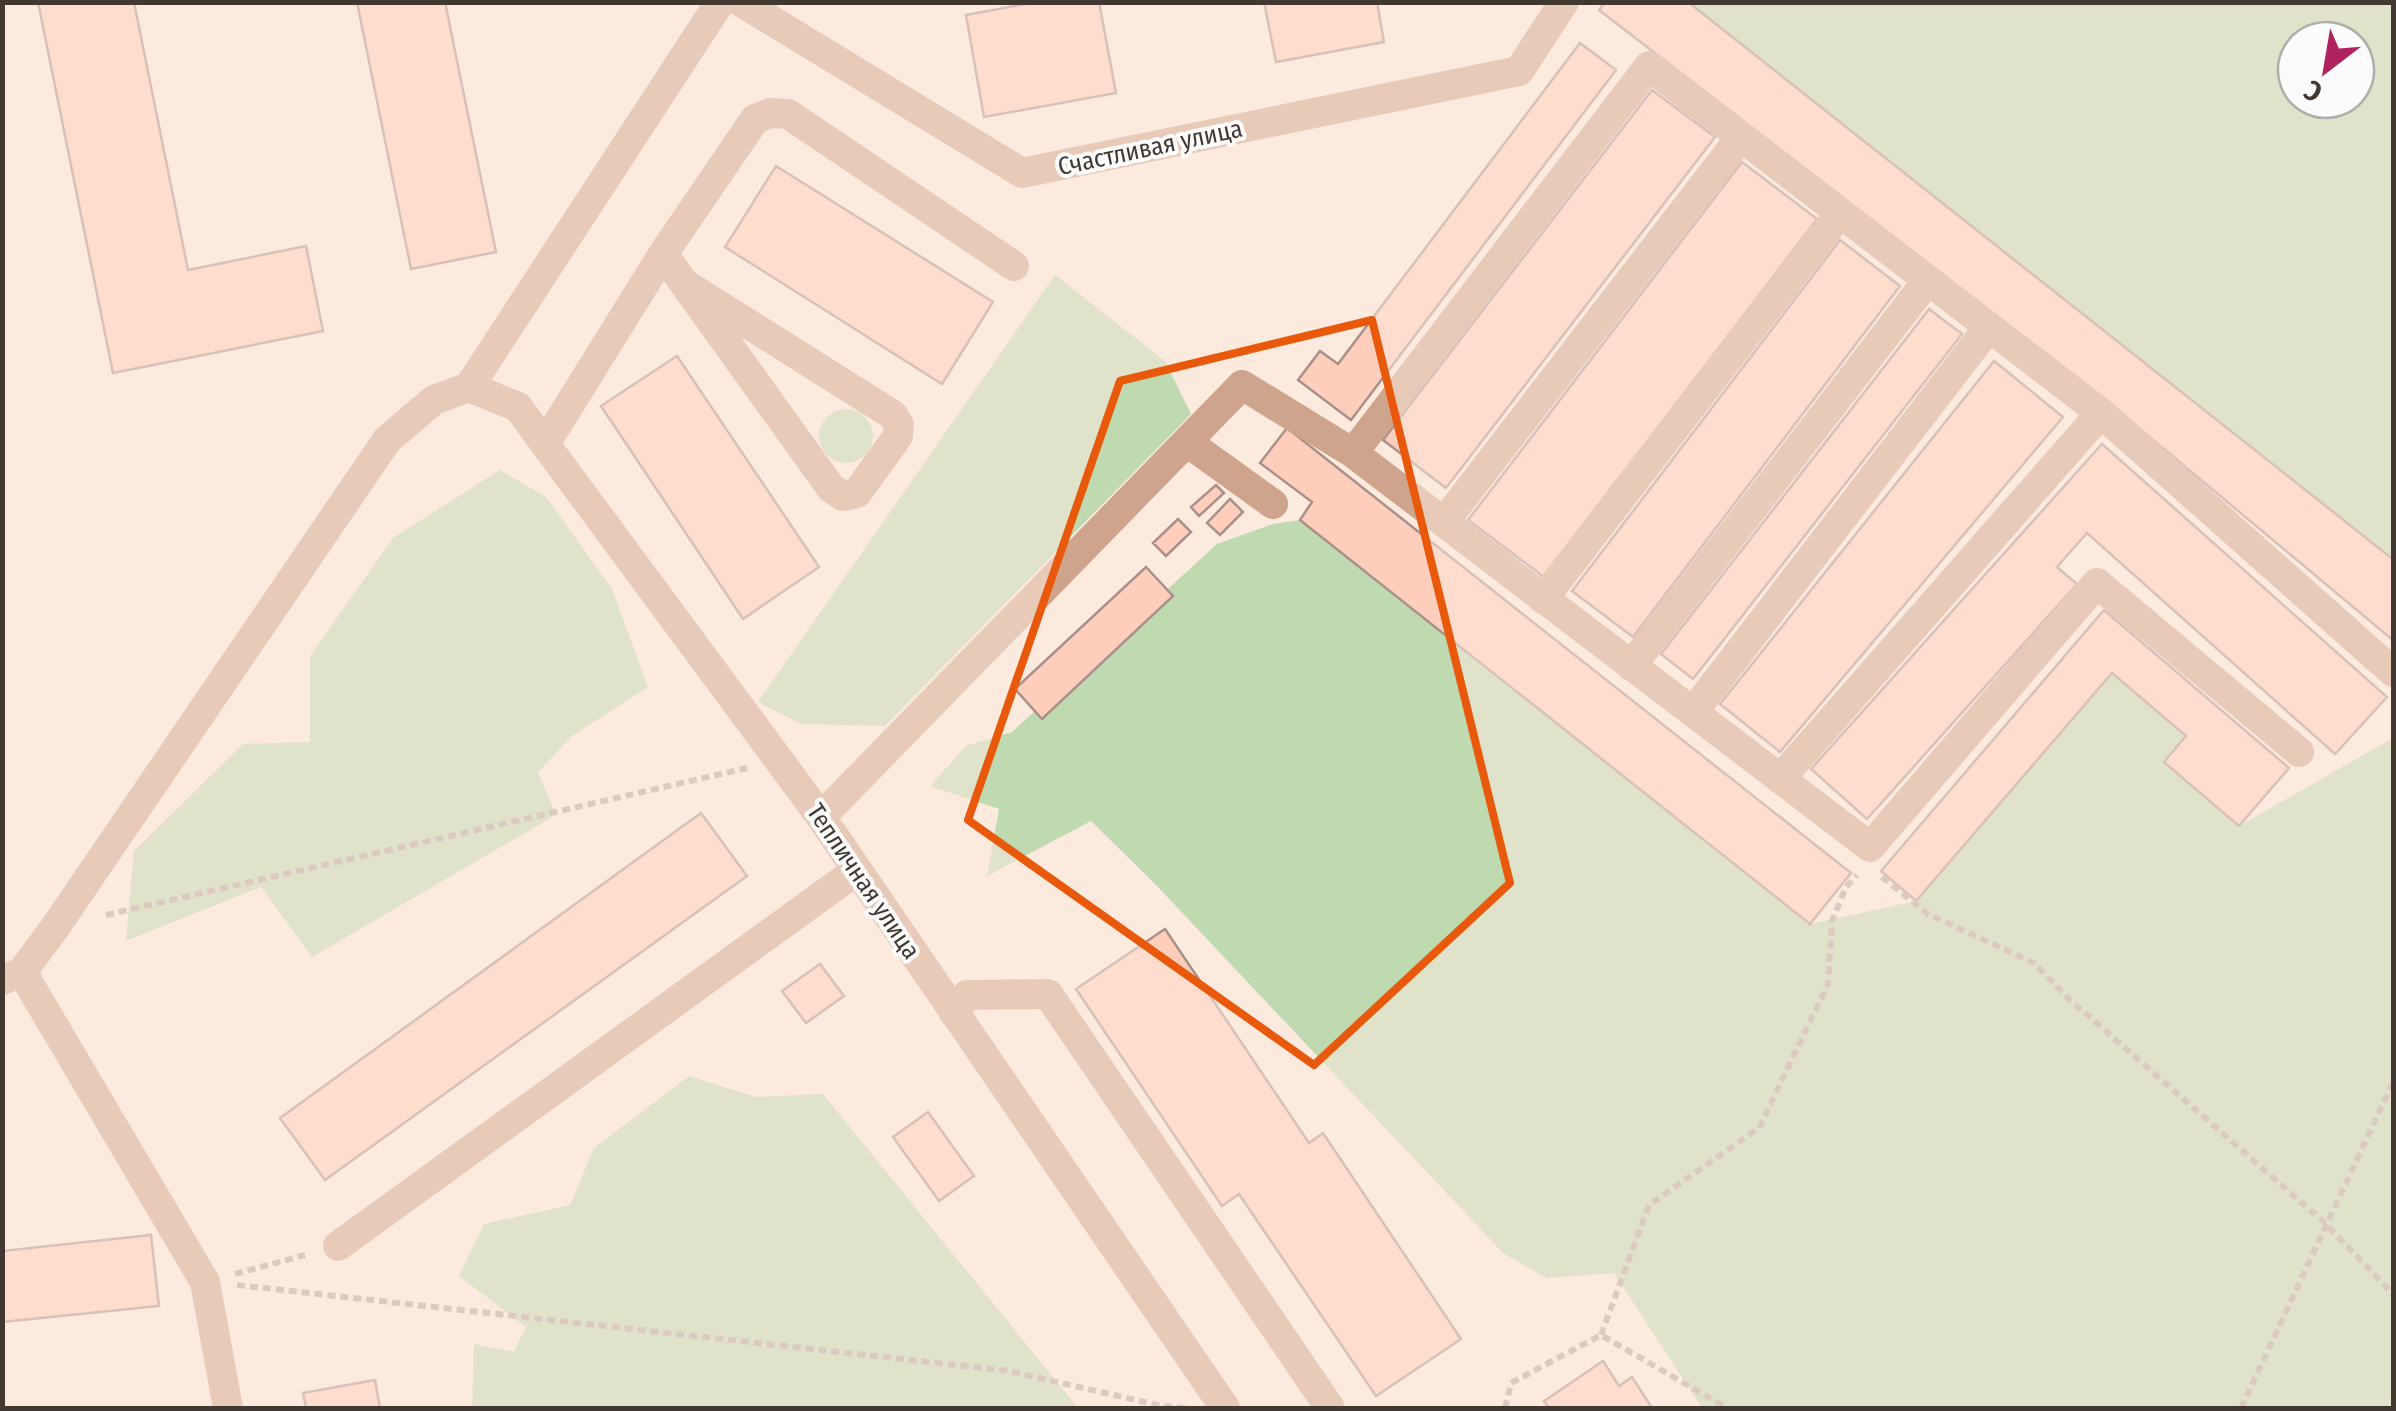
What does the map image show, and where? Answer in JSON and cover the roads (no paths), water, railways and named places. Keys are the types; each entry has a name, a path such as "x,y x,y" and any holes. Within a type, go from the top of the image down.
{"street":[{"path":"228,1408 205,1282 12,976 56,926 386,440 434,400 469,387 720,2"},
{"name":"Счастливая улица","path":"742,2 1022,173 1519,70 1564,2"},
{"path":"1353,452 1650,66 2101,413 2392,672"},
{"path":"545,444 663,254 755,120 770,113 788,114 1014,266"},
{"path":"1444,522 1741,137"},
{"path":"1544,598 1840,213"},
{"path":"663,254 830,488 843,496 857,493 898,436 899,425 893,415 685,284"},
{"path":"1632,666 1928,280"},
{"path":"1693,712 1989,327"},
{"path":"821,818 1242,385 1353,452 1780,779 1868,855 2097,582 2299,752"},
{"name":"Тепличная улица","path":"469,387 518,407 821,818 1225,1408"},
{"path":"1780,779 2101,413"},
{"path":"1186,442 1274,504"},
{"path":"338,1246 856,871"},
{"path":"954,1013 967,996 1048,994 1330,1408"}]}
